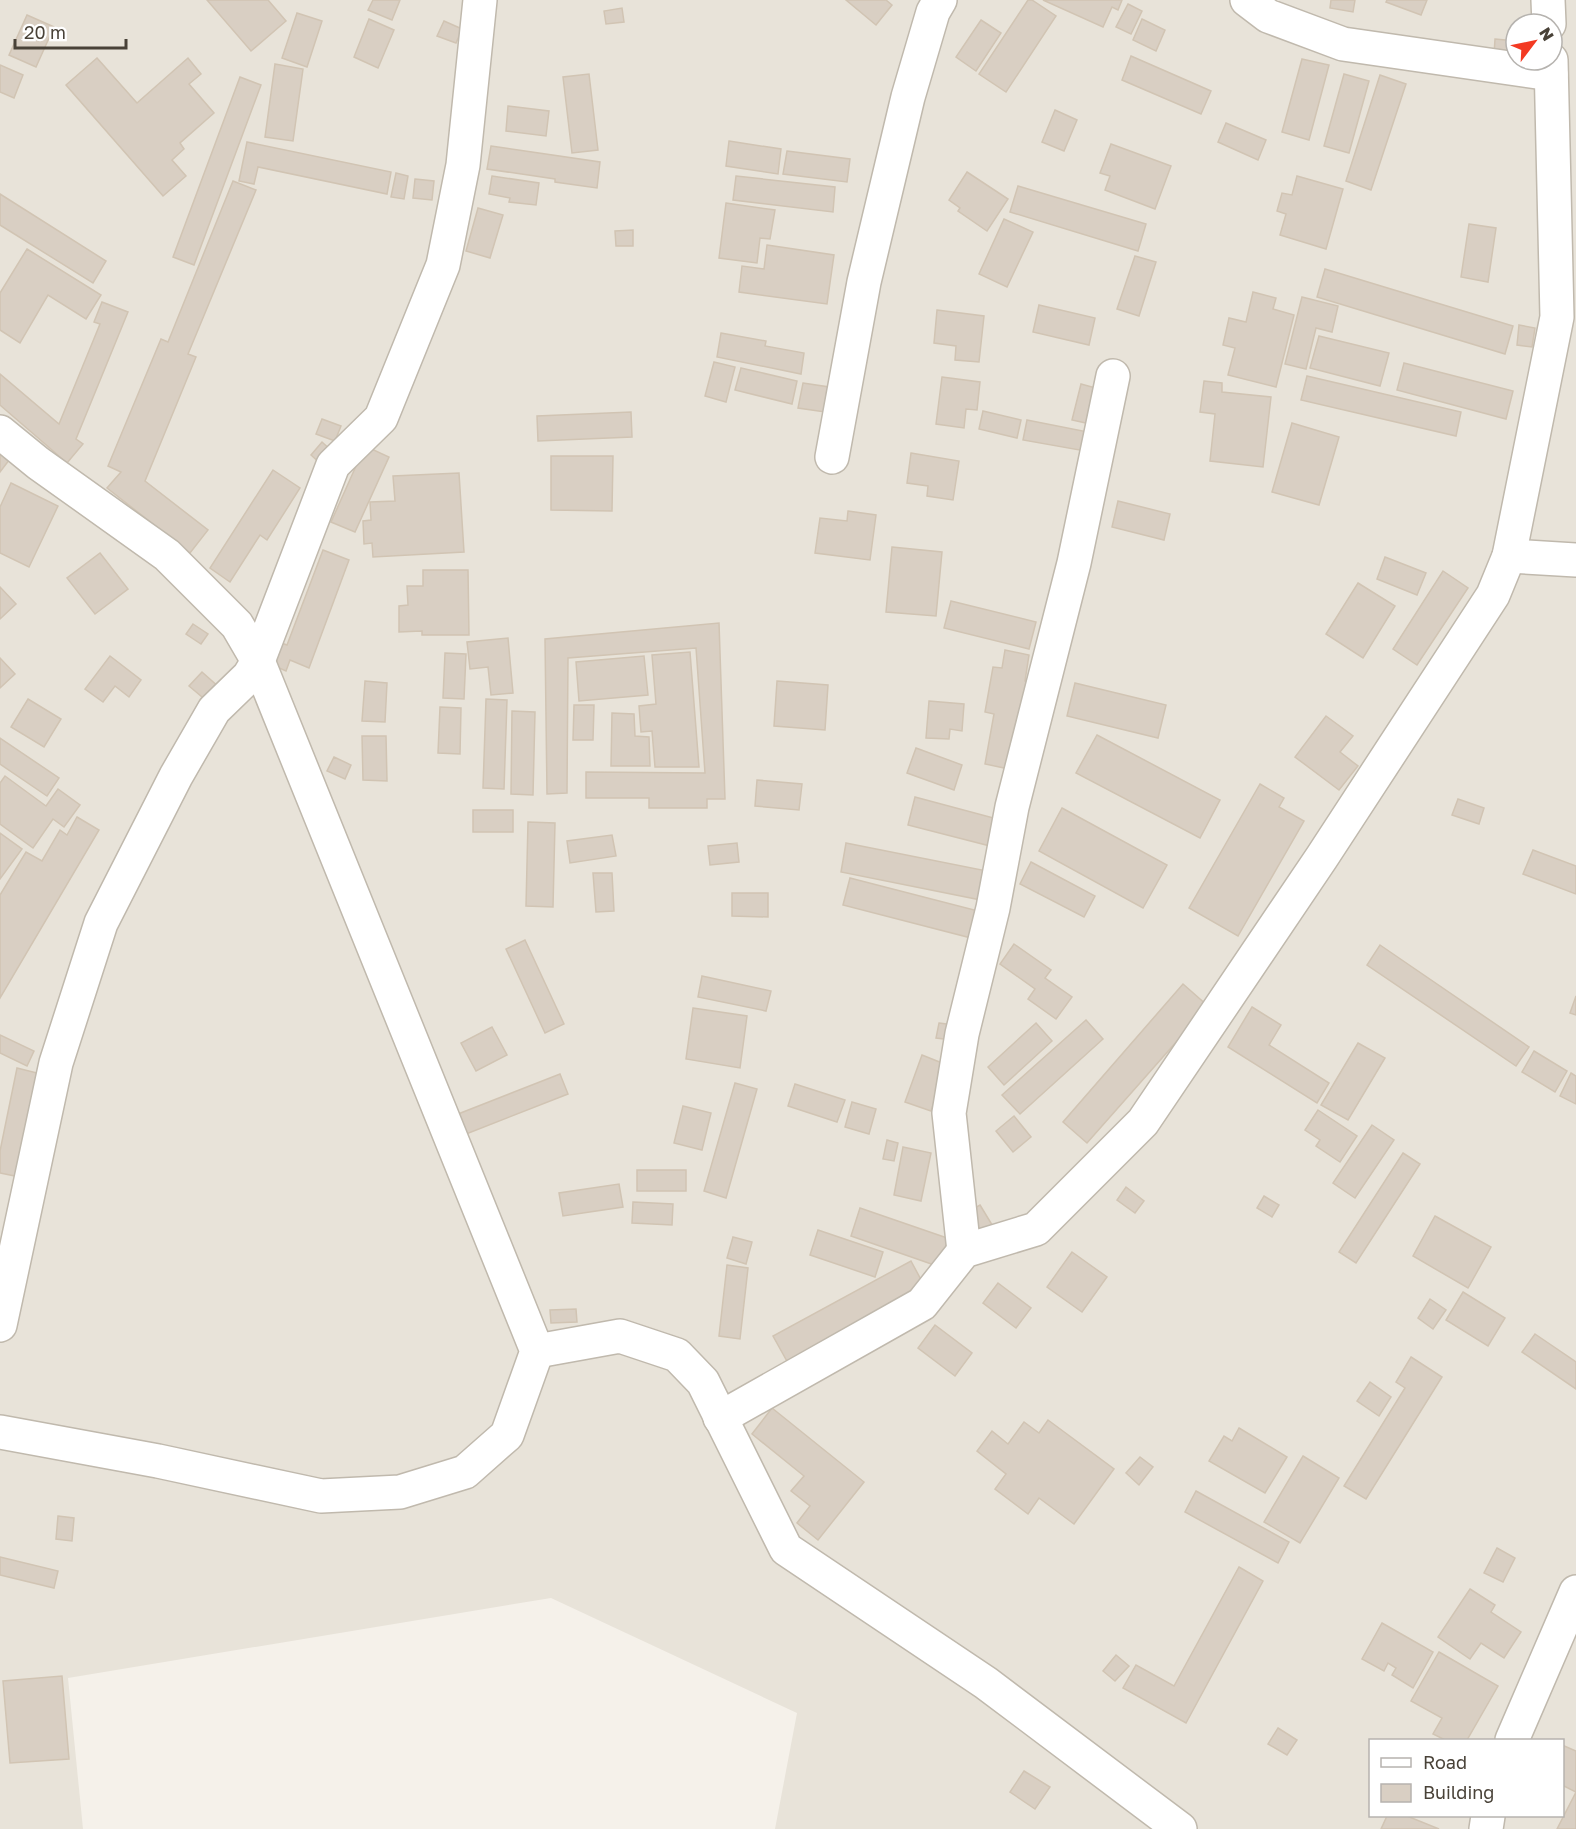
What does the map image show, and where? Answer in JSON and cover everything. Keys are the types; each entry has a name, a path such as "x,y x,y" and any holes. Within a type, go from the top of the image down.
{"street":[{"path":"0,1326 56,1063 101,923 176,776 214,710 249,676 258,661 333,465 381,418 443,265 463,165 480,0"},
{"path":"832,457 864,282 908,97 933,12 940,0"},
{"path":"1247,0 1268,16 1343,44 1504,62"},
{"path":"720,1418 922,1304 964,1251 1036,1229 1143,1122 1322,857 1493,595 1509,556 1557,316 1551,72"},
{"path":"964,1251 949,1113 962,1034 993,908 1012,807 1074,563 1113,376"},
{"path":"0,432 38,463 167,555 237,625 258,661 537,1351 507,1435 465,1472 400,1492 321,1496 158,1461 0,1432"},
{"path":"1509,556 1576,560"},
{"path":"537,1351 620,1336 677,1355 703,1382 786,1549 986,1683 1180,1829"},
{"path":"1512,1739 1576,1592"}],"shaded area":[{"path":"0,0 1576,0 1576,1829 775,1829 797,1713 551,1598 68,1678 83,1829 0,1829"}],"building":[{"path":"207,0 268,0 286,21 251,51"},
{"path":"373,0 400,0 392,20 368,10"},
{"path":"846,0 886,0 892,5 876,25"},
{"path":"1028,0 1032,0 1056,16 1006,92 979,74"},
{"path":"1043,0 1122,0 1118,10 1112,7 1103,27"},
{"path":"1331,0 1355,0 1353,12 1330,8"},
{"path":"1387,0 1427,0 1421,15 1386,2"},
{"path":"1128,4 1142,11 1131,34 1116,27"},
{"path":"622,8 624,22 606,24 604,11"},
{"path":"297,13 322,21 307,67 282,58"},
{"path":"27,15 54,27 36,67 9,55"},
{"path":"369,19 394,30 378,68 354,57"},
{"path":"1142,19 1165,30 1156,51 1133,40"},
{"path":"981,20 1001,33 976,71 956,57"},
{"path":"444,21 462,29 456,43 437,36"},
{"path":"1495,39 1504,40 1504,56 1494,55"},
{"path":"1131,56 1211,91 1201,114 1122,80"},
{"path":"97,58 137,103 188,58 201,74 189,84 214,113 180,143 184,149 172,160 186,176 163,196 66,85"},
{"path":"1302,59 1329,65 1309,140 1282,132"},
{"path":"275,64 303,69 293,141 265,137"},
{"path":"0,65 23,75 14,98 0,92"},
{"path":"589,74 598,150 572,153 563,77"},
{"path":"1344,74 1369,81 1349,153 1324,146"},
{"path":"1380,75 1406,84 1371,190 1346,181"},
{"path":"240,77 261,85 194,265 173,257"},
{"path":"508,106 549,111 546,136 506,131"},
{"path":"1055,110 1077,120 1064,151 1042,142"},
{"path":"1226,123 1266,140 1258,160 1218,142"},
{"path":"729,141 781,149 778,174 726,166"},
{"path":"247,142 391,172 387,194 258,167 254,184 239,181"},
{"path":"1111,144 1171,166 1155,209 1105,190 1110,176 1100,173"},
{"path":"491,146 600,162 597,188 487,169"},
{"path":"787,151 850,159 847,182 783,174"},
{"path":"967,172 1008,199 987,231 958,211 960,208 949,200"},
{"path":"396,173 408,176 404,199 391,197"},
{"path":"492,176 539,183 536,205 509,202 510,198 489,194"},
{"path":"736,176 835,187 833,212 733,200"},
{"path":"1297,176 1343,189 1326,249 1280,235 1286,214 1277,211 1282,193 1292,195"},
{"path":"415,179 434,181 432,200 413,198"},
{"path":"233,181 256,190 188,354 196,357 145,481 208,530 190,553 107,488 121,472 108,466 161,339 168,342"},
{"path":"1018,186 1146,224 1138,251 1010,212"},
{"path":"0,194 106,261 93,283 0,225"},
{"path":"726,203 775,210 770,239 760,238 757,263 719,258"},
{"path":"478,208 503,215 490,258 466,251"},
{"path":"1004,219 1033,232 1007,287 979,274"},
{"path":"1469,224 1496,228 1488,282 1461,277"},
{"path":"633,230 633,246 616,246 615,231"},
{"path":"767,245 834,255 827,304 739,292 742,266 764,269"},
{"path":"27,249 101,295 86,319 48,295 20,343 0,330 0,293"},
{"path":"1135,256 1156,262 1139,316 1117,309"},
{"path":"1325,269 1513,326 1505,354 1317,297"},
{"path":"1253,292 1276,298 1273,309 1294,315 1276,387 1228,375 1235,348 1223,345 1229,318 1246,322"},
{"path":"1302,297 1338,306 1332,332 1316,328 1306,369 1285,364"},
{"path":"102,302 128,312 76,439 83,444 67,463 0,405 0,374 59,424 100,324 94,322"},
{"path":"1039,305 1095,318 1089,345 1033,332"},
{"path":"937,310 984,316 979,362 955,360 956,346 934,343"},
{"path":"1519,325 1535,328 1532,347 1517,345"},
{"path":"721,333 766,341 765,346 804,353 801,374 717,357"},
{"path":"1319,336 1389,353 1380,386 1310,368"},
{"path":"714,362 735,367 726,402 705,396"},
{"path":"1404,363 1513,391 1506,419 1397,390"},
{"path":"741,368 797,381 792,404 735,390"},
{"path":"1307,376 1461,412 1456,436 1301,400"},
{"path":"942,377 980,382 977,410 966,409 964,428 936,424"},
{"path":"1204,381 1222,383 1222,392 1271,397 1263,467 1210,461 1215,414 1200,412"},
{"path":"803,383 829,387 825,412 798,408"},
{"path":"1081,384 1103,390 1095,425 1072,420"},
{"path":"983,411 1021,420 1017,438 979,429"},
{"path":"631,412 632,437 538,441 537,416"},
{"path":"322,419 341,426 335,441 316,434"},
{"path":"1027,420 1088,432 1085,451 1023,440"},
{"path":"1292,423 1339,437 1319,505 1272,492"},
{"path":"322,442 334,453 323,466 311,455"},
{"path":"0,445 13,455 0,472"},
{"path":"365,446 389,457 355,532 331,522"},
{"path":"911,453 959,461 953,500 927,496 928,486 907,483"},
{"path":"551,456 613,456 612,511 551,510"},
{"path":"273,470 300,488 267,540 260,535 230,582 210,568"},
{"path":"459,473 464,552 373,557 372,543 364,544 363,521 371,520 370,502 395,501 393,476"},
{"path":"11,483 58,506 29,567 0,553 0,507"},
{"path":"1118,501 1170,514 1164,540 1112,527"},
{"path":"848,511 876,515 870,560 815,553 820,518 847,521"},
{"path":"892,547 942,552 936,616 886,612"},
{"path":"323,550 349,560 309,668 290,660 286,671 268,663 276,641 287,645"},
{"path":"100,553 128,589 95,614 67,578"},
{"path":"1385,557 1426,573 1417,595 1377,579"},
{"path":"423,570 468,570 469,635 422,635 422,631 399,632 399,606 408,605 407,586 423,586"},
{"path":"1443,571 1468,588 1417,665 1393,649"},
{"path":"1358,583 1395,606 1363,658 1326,634"},
{"path":"0,587 16,604 0,619"},
{"path":"951,601 1036,622 1029,649 944,628"},
{"path":"719,623 725,799 707,799 707,808 649,808 649,798 586,798 586,772 705,773 696,648 568,658 567,793 547,794 545,639"},
{"path":"193,624 208,634 201,644 186,634"},
{"path":"508,638 513,693 491,695 488,667 470,669 467,642"},
{"path":"1005,650 1029,655 1025,681 1030,682 1009,769 985,764 994,714 985,712 993,667 1002,668"},
{"path":"690,652 699,767 655,767 652,731 641,732 639,706 656,704 652,655"},
{"path":"445,653 466,654 464,699 443,698"},
{"path":"110,656 141,680 129,697 115,686 103,702 85,689"},
{"path":"644,656 648,695 579,701 576,662"},
{"path":"0,658 15,674 0,688"},
{"path":"202,672 220,688 208,702 189,686"},
{"path":"365,681 387,683 385,722 362,721"},
{"path":"777,681 828,685 825,730 774,726"},
{"path":"1075,683 1166,705 1158,738 1067,716"},
{"path":"28,699 61,719 44,747 11,727"},
{"path":"486,699 507,700 504,789 483,788"},
{"path":"929,701 964,704 962,731 950,729 949,739 926,738"},
{"path":"574,705 594,705 593,740 573,740"},
{"path":"440,707 461,708 460,754 438,753"},
{"path":"512,711 535,712 533,795 511,794"},
{"path":"612,713 634,714 635,736 649,737 650,766 611,766"},
{"path":"1326,716 1353,736 1340,752 1358,766 1339,790 1295,757"},
{"path":"1097,735 1220,800 1200,838 1076,773"},
{"path":"362,736 386,736 387,781 363,780"},
{"path":"0,738 59,778 47,796 0,764"},
{"path":"916,748 962,765 954,790 907,773"},
{"path":"334,757 351,765 345,779 327,771"},
{"path":"5,776 46,806 58,789 80,805 64,827 53,819 33,848 0,824 0,783"},
{"path":"757,780 802,784 799,810 755,806"},
{"path":"1260,784 1284,798 1279,807 1304,821 1238,936 1189,908"},
{"path":"915,797 1001,820 994,847 908,825"},
{"path":"1458,799 1484,808 1479,824 1452,815"},
{"path":"1062,808 1167,865 1143,908 1039,851"},
{"path":"473,810 513,810 513,832 473,832"},
{"path":"77,817 99,830 0,998 0,895 26,852 42,861 60,830 67,835"},
{"path":"528,822 555,823 553,907 526,906"},
{"path":"0,833 22,849 0,879"},
{"path":"612,835 616,856 570,863 567,841"},
{"path":"737,843 739,862 710,865 708,846"},
{"path":"846,843 992,872 986,901 841,872"},
{"path":"1533,850 1576,866 1576,894 1523,874"},
{"path":"1031,862 1095,896 1084,917 1020,884"},
{"path":"593,873 612,873 614,911 596,912"},
{"path":"850,878 982,912 975,939 843,905"},
{"path":"732,893 768,893 768,917 732,916"},
{"path":"525,940 564,1024 545,1033 506,949"},
{"path":"1014,944 1051,970 1045,978 1072,997 1056,1019 1028,999 1035,989 1000,964"},
{"path":"1380,945 1529,1047 1516,1066 1367,965"},
{"path":"702,976 771,991 766,1011 698,997"},
{"path":"1183,984 1208,1006 1087,1143 1063,1122"},
{"path":"1576,996 1576,1015 1570,1013"},
{"path":"1252,1007 1281,1025 1269,1045 1329,1083 1317,1103 1228,1047"},
{"path":"693,1008 747,1016 740,1068 686,1059"},
{"path":"1086,1020 1103,1039 1020,1114 1002,1095"},
{"path":"939,1023 954,1025 952,1040 936,1038"},
{"path":"1036,1023 1052,1041 1004,1085 988,1067"},
{"path":"492,1027 507,1055 476,1071 461,1043"},
{"path":"0,1035 34,1051 27,1066 0,1053"},
{"path":"1358,1043 1385,1058 1348,1120 1321,1105"},
{"path":"1534,1051 1567,1071 1555,1092 1522,1072"},
{"path":"922,1055 947,1065 931,1111 905,1102"},
{"path":"17,1068 41,1074 20,1177 0,1173 0,1151"},
{"path":"1571,1073 1576,1076 1576,1104 1560,1096"},
{"path":"560,1074 568,1094 461,1136 453,1116"},
{"path":"735,1083 757,1089 726,1198 704,1191"},
{"path":"795,1084 845,1100 837,1122 788,1106"},
{"path":"852,1102 876,1109 869,1134 845,1127"},
{"path":"683,1106 711,1113 702,1150 674,1143"},
{"path":"1318,1110 1357,1136 1340,1162 1316,1146 1320,1140 1305,1130"},
{"path":"1014,1116 1031,1137 1013,1152 996,1131"},
{"path":"1372,1125 1394,1140 1355,1198 1333,1183"},
{"path":"887,1140 898,1143 894,1161 883,1159"},
{"path":"903,1147 931,1153 921,1201 894,1195"},
{"path":"1403,1153 1420,1164 1356,1263 1339,1252"},
{"path":"637,1170 686,1170 686,1191 637,1191"},
{"path":"619,1184 623,1207 563,1216 559,1193"},
{"path":"1126,1187 1144,1201 1135,1213 1117,1200"},
{"path":"1264,1196 1279,1205 1272,1217 1257,1208"},
{"path":"633,1202 673,1204 672,1225 632,1223"},
{"path":"980,1205 997,1233 983,1241 966,1213"},
{"path":"860,1208 950,1239 940,1267 851,1236"},
{"path":"1435,1216 1491,1247 1468,1288 1413,1256"},
{"path":"818,1230 883,1252 875,1277 810,1255"},
{"path":"733,1237 752,1242 746,1264 727,1258"},
{"path":"1072,1252 1107,1277 1082,1312 1047,1287"},
{"path":"911,1261 926,1289 788,1363 773,1336"},
{"path":"727,1265 748,1268 740,1339 719,1336"},
{"path":"998,1283 1031,1308 1016,1328 983,1303"},
{"path":"1463,1292 1505,1318 1488,1346 1446,1320"},
{"path":"1430,1299 1446,1310 1433,1329 1418,1318"},
{"path":"576,1309 577,1322 551,1323 550,1310"},
{"path":"935,1325 972,1353 955,1376 918,1348"},
{"path":"1535,1334 1576,1362 1576,1389 1522,1352"},
{"path":"1411,1357 1442,1377 1366,1499 1344,1486 1405,1388 1396,1382"},
{"path":"1370,1382 1391,1397 1379,1416 1357,1401"},
{"path":"772,1408 864,1482 818,1540 797,1523 810,1506 791,1491 804,1476 752,1434"},
{"path":"1048,1420 1114,1469 1074,1524 1039,1498 1028,1514 995,1489 1006,1474 977,1451 992,1431 1008,1444 1024,1422 1039,1433"},
{"path":"1239,1428 1287,1457 1265,1493 1209,1461 1224,1436 1232,1441"},
{"path":"1303,1456 1339,1478 1300,1543 1264,1522"},
{"path":"1140,1457 1153,1467 1139,1485 1126,1473"},
{"path":"1196,1491 1289,1542 1278,1563 1185,1512"},
{"path":"58,1516 74,1518 72,1541 56,1539"},
{"path":"1497,1548 1515,1558 1503,1582 1484,1573"},
{"path":"0,1557 58,1571 54,1588 0,1575"},
{"path":"1239,1567 1263,1581 1186,1723 1123,1688 1136,1665 1174,1686"},
{"path":"1470,1589 1495,1605 1491,1612 1521,1632 1504,1658 1481,1643 1470,1659 1438,1637"},
{"path":"1382,1623 1433,1652 1413,1688 1392,1675 1396,1668 1388,1663 1384,1671 1362,1659"},
{"path":"1439,1652 1498,1686 1468,1739 1443,1739 1433,1734 1442,1718 1411,1701"},
{"path":"1116,1655 1129,1666 1115,1681 1103,1671"},
{"path":"62,1676 69,1759 10,1763 3,1681"},
{"path":"1278,1728 1297,1740 1287,1755 1268,1744"},
{"path":"1564,1746 1576,1751 1576,1792 1564,1786"},
{"path":"1024,1771 1050,1787 1035,1809 1010,1792"},
{"path":"1576,1792 1576,1829 1557,1829"},
{"path":"1387,1817 1409,1817 1439,1829 1381,1829"}]}
